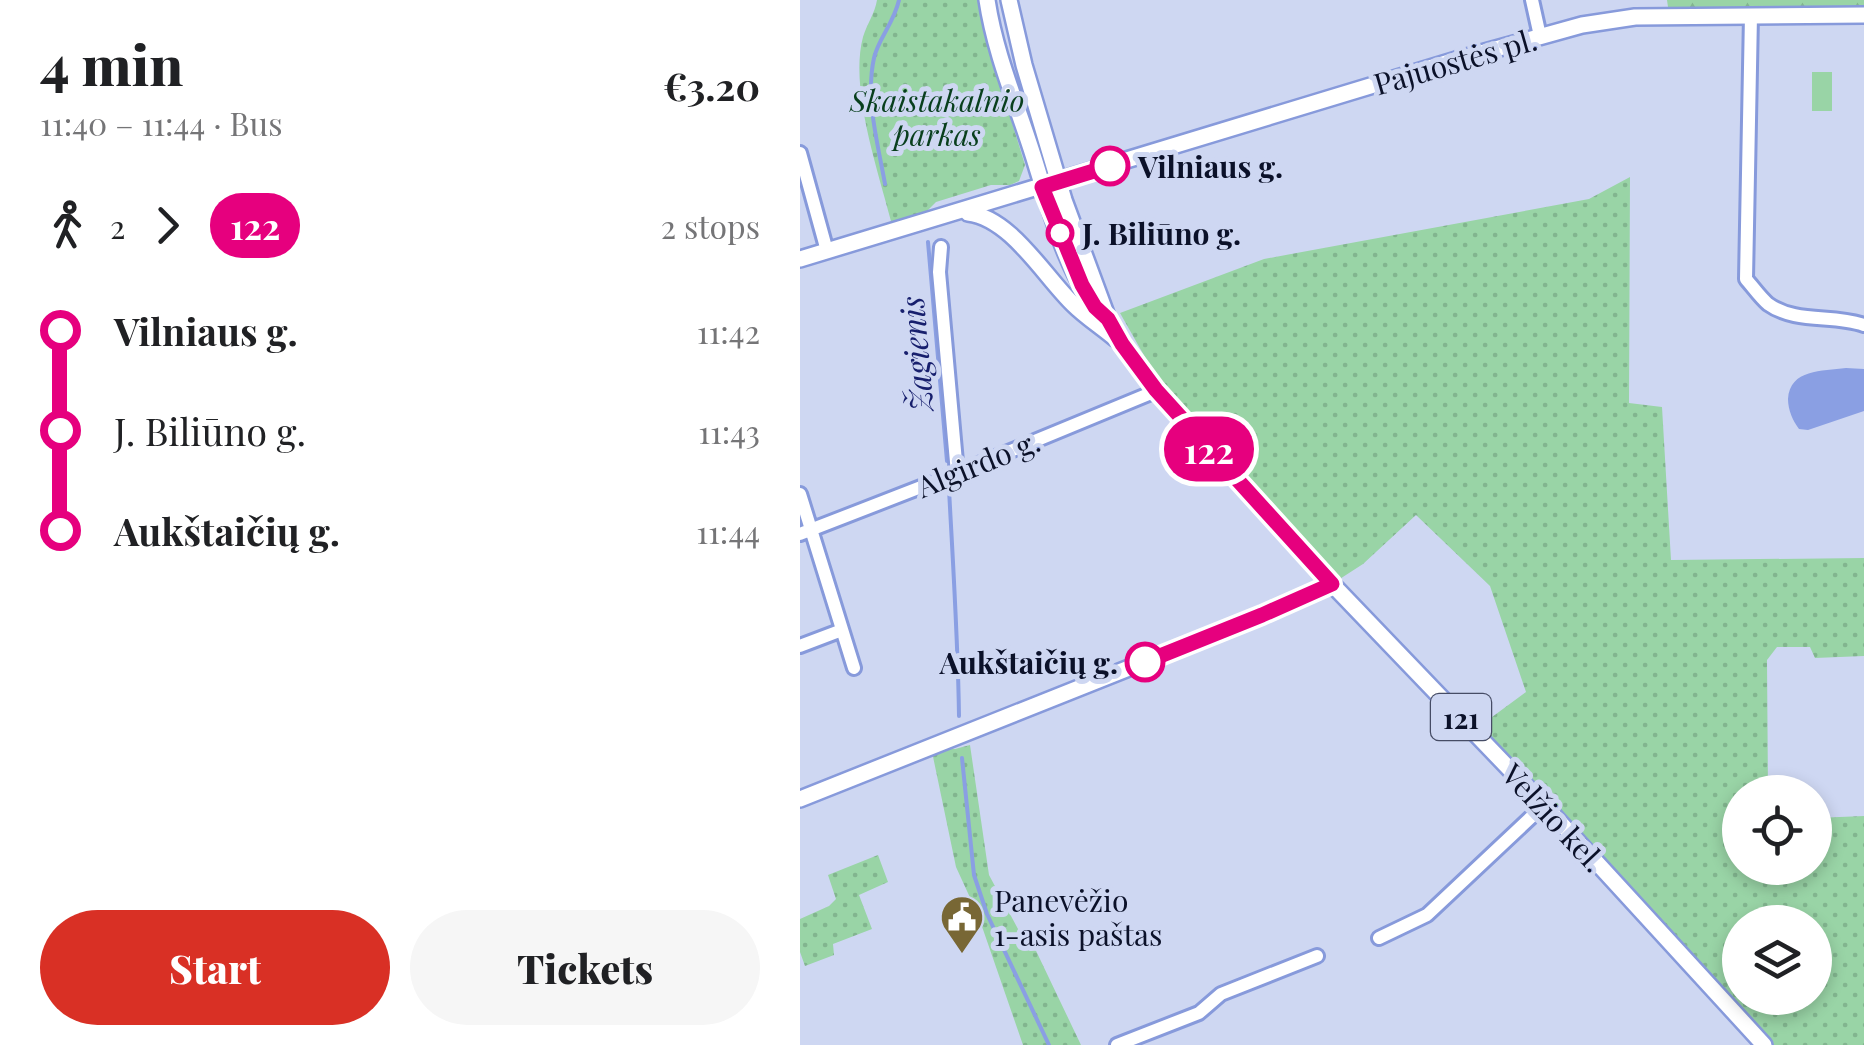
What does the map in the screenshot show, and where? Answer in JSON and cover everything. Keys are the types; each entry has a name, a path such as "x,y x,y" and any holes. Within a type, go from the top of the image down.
{"main road":[{"path":"987,0 998,50 1050,184"},
{"path":"1009,0 1050,184"},
{"name":"Pajuostės pl.","path":"1050,184 1582,25 1635,17 1864,15"},
{"path":"800,259 1050,184"},
{"name":"Velžio kel.","path":"1050,184 1108,319 1156,390 1764,1045"},
{"path":"960,213 984,216 1001,227 1074,305 1122,344"},
{"path":"800,799 1332,584"}],"street":[{"path":"1532,0 1540,36"},
{"path":"1751,16 1746,280 1768,303 1786,313 1864,324"},
{"path":"800,154 827,251"},
{"path":"941,248 939,272 957,473"},
{"name":"Algirdo g.","path":"806,531 1156,390"},
{"path":"800,494 806,531 854,668"},
{"path":"800,646 842,630"},
{"path":"1379,938 1427,916 1544,805"},
{"path":"1117,1045 1199,1013 1221,994 1317,956"}],"green space":[{"name":"Skaistakalnio parkas","path":"877,0 981,0 989,47 1025,165 1019,181 936,202 924,214 892,225 867,131 860,81 863,37"},
{"path":"1667,0 1864,0 1864,15 1751,15 1668,7"},
{"path":"1812,72 1832,72 1832,111 1812,111"},
{"path":"1630,177 1629,403 1662,407 1671,560 1864,558 1864,656 1815,658 1810,647 1777,647 1767,660 1768,775 1722,775 1722,885 1832,885 1832,817 1864,816 1864,1045 1761,1045 1733,1015 1832,1015 1832,905 1722,905 1722,1002 1473,731 1526,692 1490,586 1416,515 1363,564 1332,584 1174,401 1120,313 1264,259 1589,199"},
{"path":"970,745 989,875 1018,929 1028,934 1081,1045 1023,1045 978,915 956,867 931,747 955,749"},
{"path":"878,855 888,882 859,895 872,929 833,944 834,955 805,966 800,952 800,919 836,899 828,875"}],"water":[{"path":"1864,369 1864,411 1808,430 1799,429 1788,403 1795,382 1809,373"}],"waterway":[{"name":"Žagienis","path":"885,184 874,121 872,74 876,51 899,0"},
{"name":"Žagienis","path":"928,242 947,461"},
{"name":"Žagienis","path":"949,489 959,716"},
{"name":"Žagienis","path":"962,758 974,875 987,914 1049,1045"}],"bus line":[{"name":"122","path":"1110,166 1042,187 1082,285 1156,390 1332,584 1145,662"}],"place":[{"name":"Vilniaus g.","path":"1110,166"},
{"name":"J. Biliūno g.","path":"1060,233"},
{"name":"Aukštaičių g.","path":"1145,662"},
{"name":"Panevėžio 1-asis paštas","path":"962,955"}]}
